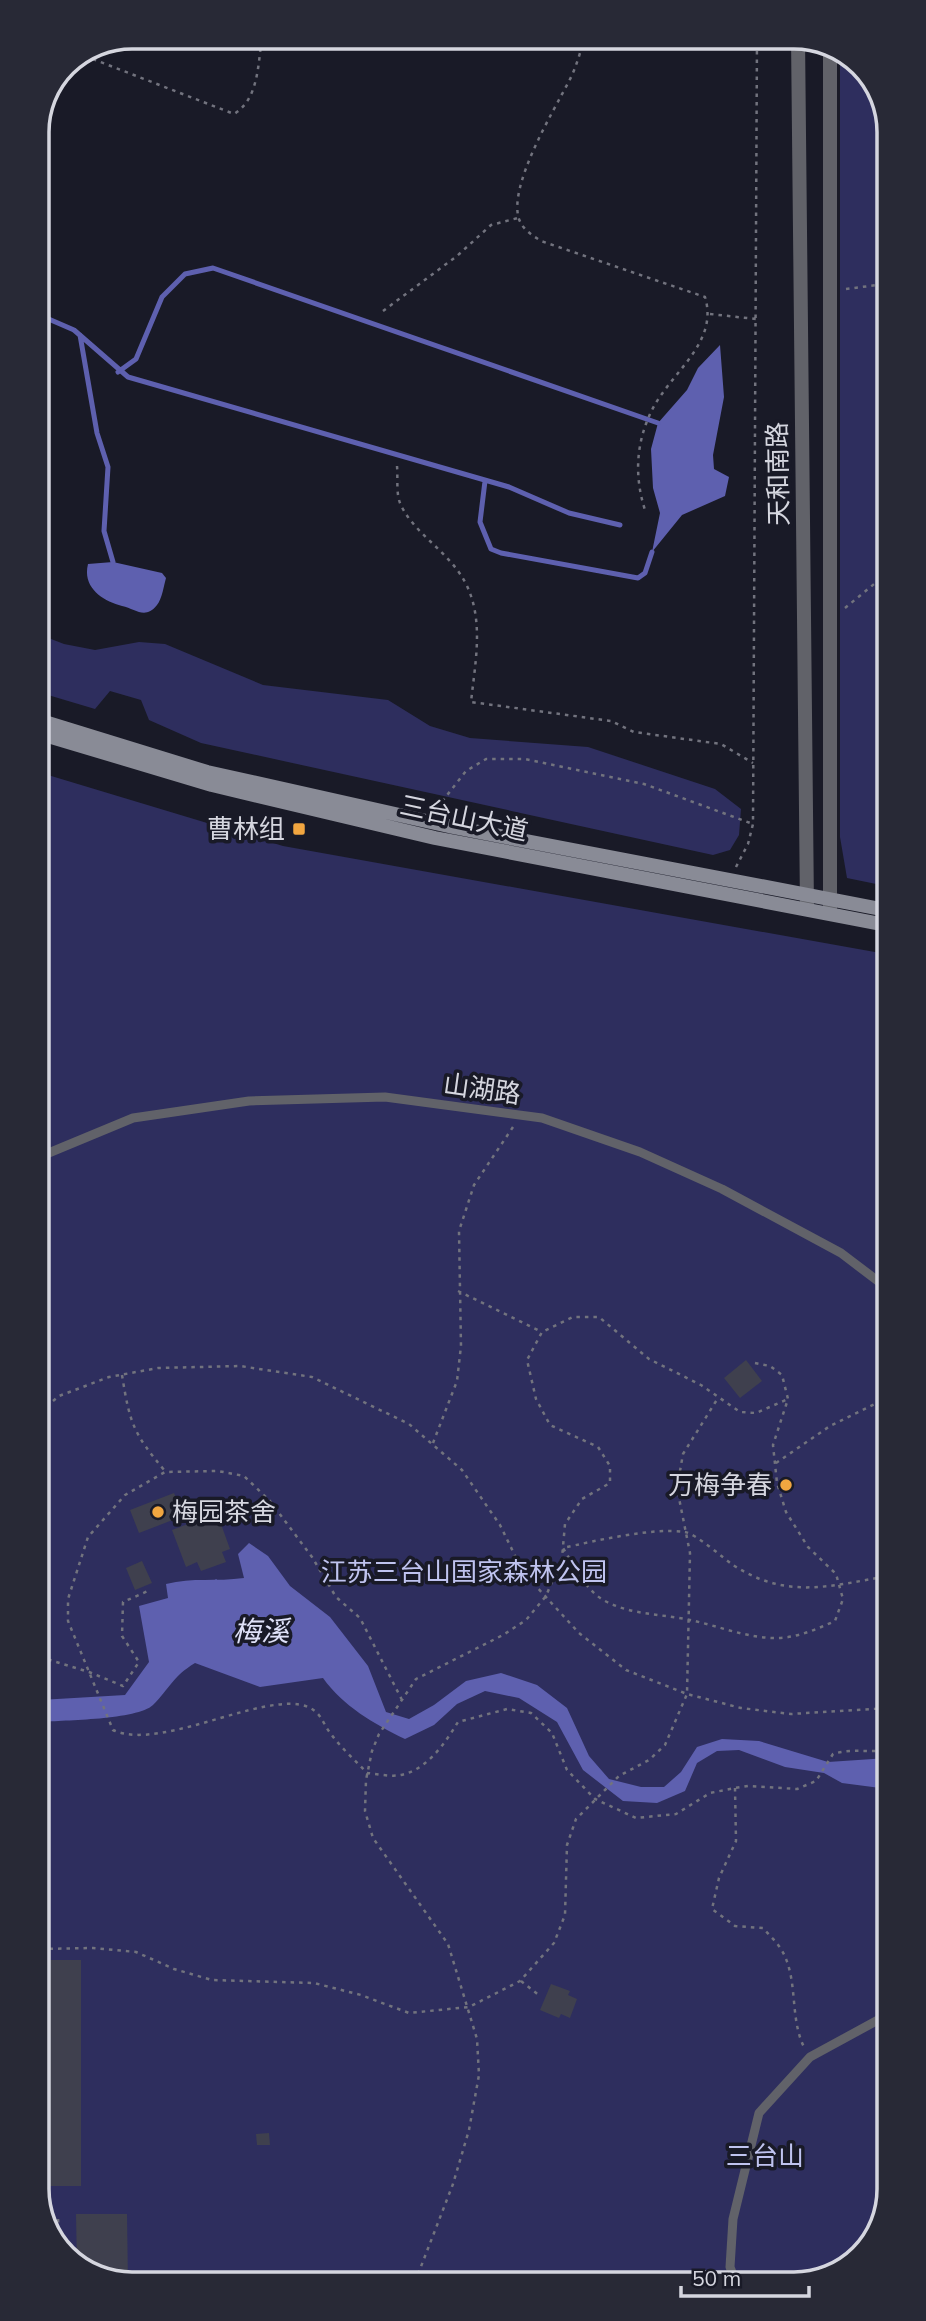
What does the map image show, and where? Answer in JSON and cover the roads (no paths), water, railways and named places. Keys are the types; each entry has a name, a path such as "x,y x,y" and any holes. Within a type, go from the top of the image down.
{"main road":[{"name":"三台山大道","path":"49,723 207,772 428,822 729,880 807,902 830,914 877,923"},
{"name":"三台山大道","path":"49,736 212,785 422,835 807,902 830,899 877,908"}],"street":[{"name":"天和南路","path":"797,49 807,902"},
{"name":"天和南路","path":"830,58 830,914"}],"lane":[{"name":"山湖路","path":"49,1153 133,1118 249,1101 385,1097 542,1118 640,1152 722,1189 841,1253 877,1280"},
{"path":"732,2272 733,2219 759,2113 810,2057 877,2021"}],"water":[{"path":"720,345 724,397 713,455 714,469 729,477 725,496 682,515 652,552 660,513 653,488 651,449 658,423 687,390 698,368"},
{"path":"113,562 162,573 166,578 163,592 153,609 144,613 108,601 91,587 88,564"},
{"name":"梅溪","path":"249,1543 268,1556 290,1586 330,1617 368,1666 386,1712 409,1719 434,1705 466,1681 501,1673 537,1685 567,1708 589,1756 609,1779 641,1787 664,1787 681,1772 697,1747 722,1739 759,1741 828,1762 877,1759 877,1788 842,1783 824,1773 785,1767 739,1750 717,1751 697,1763 685,1791 657,1803 623,1801 583,1770 557,1722 519,1698 485,1691 457,1704 434,1725 405,1739 360,1713 340,1697 323,1678 260,1687 195,1663 145,1710 117,1716 49,1722 49,1699 125,1695 149,1662 139,1606 168,1598 166,1584 244,1578 238,1554"}],"waterway":[{"path":"118,372 136,359 162,297 185,274 213,268 658,423"},
{"path":"49,319 74,330 128,377 509,487 569,513 620,525"},
{"path":"80,335 97,433 108,467 104,531 113,562"},
{"path":"485,481 480,522 491,549 638,578 645,573 652,552"}],"place":[{"name":"曹林组","path":"299,829"},
{"name":"万梅争春","path":"786,1485"},
{"name":"梅园茶舍","path":"158,1512"}],"park label":[{"name":"江苏三台山国家森林公园","path":"464,1572"},
{"name":"三台山","path":"765,2156"}]}
